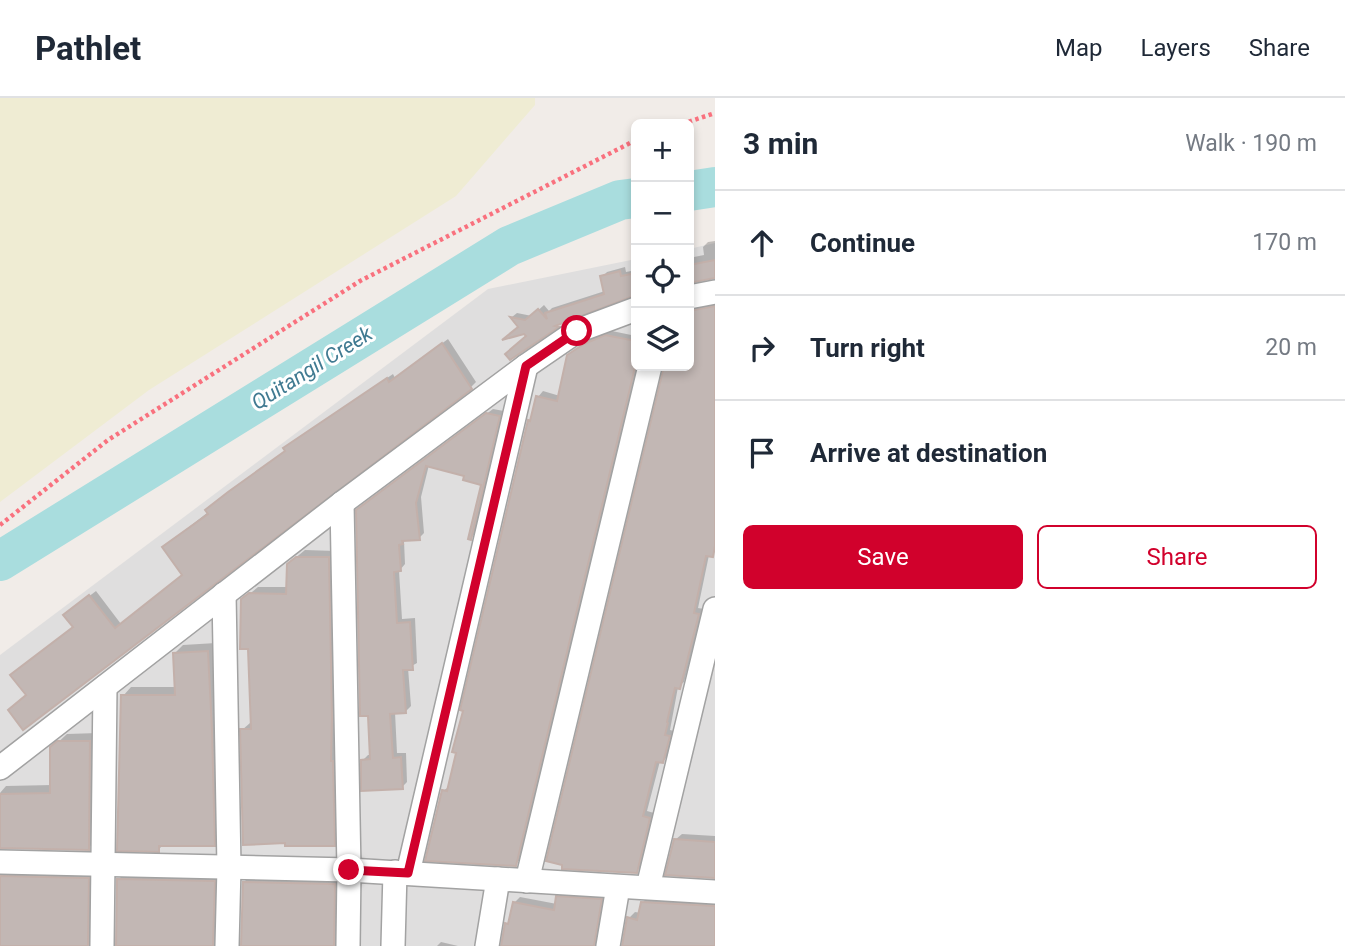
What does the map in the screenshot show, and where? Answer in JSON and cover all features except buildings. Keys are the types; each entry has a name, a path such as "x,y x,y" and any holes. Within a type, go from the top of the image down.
{"street":[{"path":"694,296 715,292"},
{"path":"0,768 342,503 526,366 577,331 631,311"},
{"path":"393,946 402,873 526,366"},
{"path":"527,881 649,371"},
{"path":"342,503 348,946"},
{"path":"224,594 229,867 227,946"},
{"path":"648,887 715,609"},
{"path":"102,946 105,687"},
{"path":"0,862 349,870 715,892"},
{"path":"487,946 498,879"},
{"path":"608,946 618,887"}],"path":[{"path":"694,120 715,113"},
{"path":"0,525 108,440 360,281 631,143"}],"shaded area":[{"path":"0,98 535,98 535,105 456,196 149,390 0,502"},
{"path":"715,243 715,946 0,946 0,655 488,289 631,260 631,371 694,371 694,248"}],"waterway":[{"name":"Quitangil Creek","path":"694,190 715,187"},
{"name":"Quitangil Creek","path":"0,561 509,246 620,200 631,199"}],"route":[{"path":"349,870 408,873 526,366 577,331"}]}
